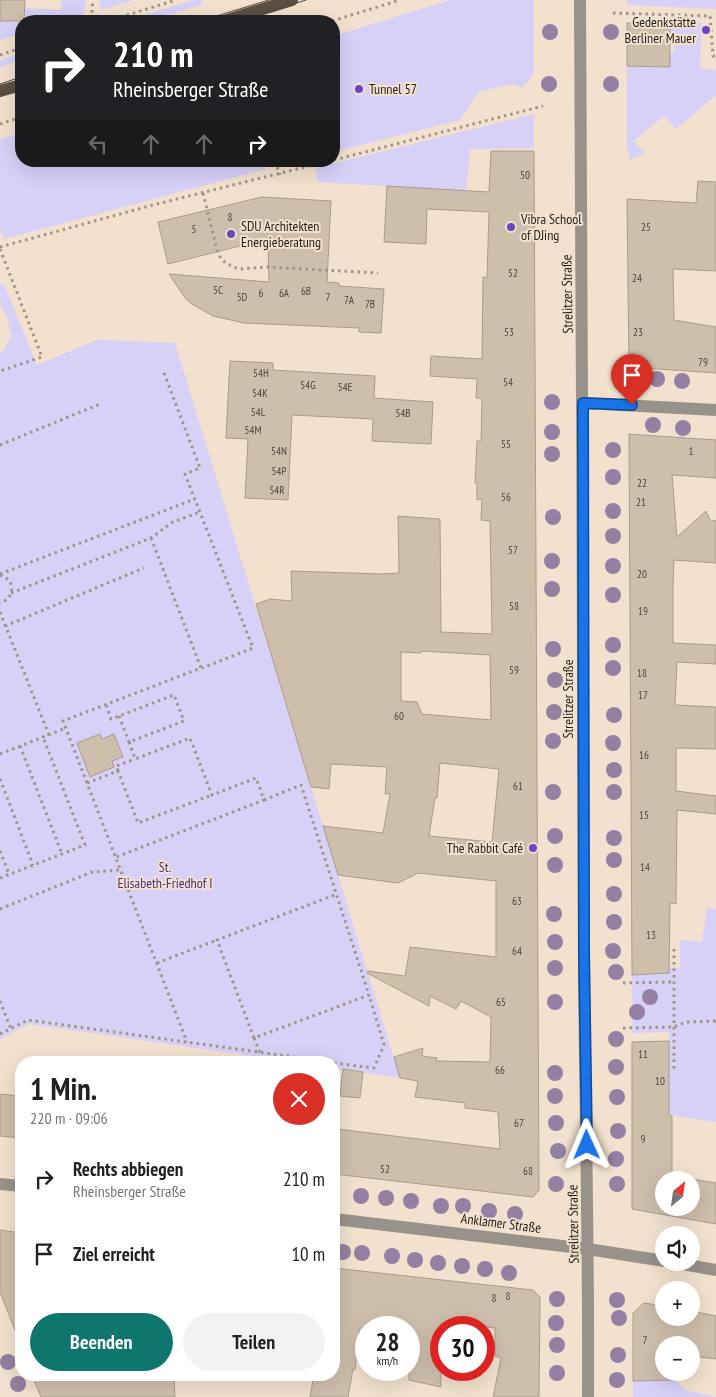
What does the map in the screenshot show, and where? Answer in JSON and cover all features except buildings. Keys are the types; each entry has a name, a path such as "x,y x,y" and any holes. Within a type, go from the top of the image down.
{"main road":[{"path":"243,15 292,0"},
{"path":"0,91 15,86"}],"street":[{"name":"Strelitzer Straße","path":"580,0 584,994 588,1397"},
{"path":"583,403 716,410"},
{"path":"0,1184 15,1185"},
{"name":"Anklamer Straße","path":"340,1220 588,1249 655,1260"},
{"path":"700,1267 716,1270"}],"path":[{"path":"91,15 93,0"},
{"path":"127,15 176,0"},
{"path":"340,19 400,0"},
{"path":"613,14 710,16 713,56 716,56"},
{"path":"0,55 15,50"},
{"path":"340,158 543,106"},
{"path":"0,124 15,119"},
{"path":"277,167 280,174"},
{"path":"0,371 42,357 0,248 154,205 306,167"},
{"path":"203,193 217,250 221,259 226,264 240,269 268,267 378,273"},
{"path":"164,373 200,468 185,474 253,648 63,721 187,1042"},
{"path":"0,445 100,404"},
{"path":"0,574 195,499"},
{"path":"11,593 151,538 173,522 200,512"},
{"path":"151,538 201,668"},
{"path":"5,626 144,568"},
{"path":"0,574 11,583 11,593 7,600 0,602"},
{"path":"0,612 49,735"},
{"path":"106,705 111,720 174,695 184,721 129,742"},
{"path":"119,716 135,759"},
{"path":"0,754 66,728"},
{"path":"0,878 85,845 43,738"},
{"path":"212,795 190,738 116,766 138,823 212,795 256,778 264,800"},
{"path":"20,746 62,854"},
{"path":"87,783 118,771"},
{"path":"0,779 33,865"},
{"path":"116,857 301,785 384,1045 374,1068 340,1064"},
{"path":"0,851 9,874"},
{"path":"0,909 92,872 120,870"},
{"path":"157,963 337,894"},
{"path":"217,940 260,1053"},
{"path":"674,949 674,1070"},
{"path":"623,983 674,982"},
{"path":"254,1038 369,995"},
{"path":"0,1000 11,1029"},
{"path":"0,1034 28,1020 283,1056"},
{"path":"623,1028 674,1028 686,1022 716,1021"}],"green space":[{"path":"62,0 86,0 83,15 24,15 24,8 61,10"},
{"path":"99,0 134,0 101,10"},
{"path":"193,0 202,0 201,5 167,15 144,15"},
{"path":"450,0 534,0 534,73 522,88 514,84 481,91 460,120 340,150 340,34"},
{"path":"627,0 716,0 716,9 627,5"},
{"path":"0,21 15,22 15,36 0,40"},
{"path":"670,23 702,23 700,69 716,70 716,95 676,129 664,116 634,141 645,153 630,160 627,147 627,66 669,67 670,52 674,52 674,37 670,37"},
{"path":"15,55 15,62 0,67 0,60"},
{"path":"534,114 534,148 470,149 466,191 318,182 315,168 340,167 340,162"},
{"path":"15,135 15,167 266,167 266,169 4,239 2,232 0,233 0,139"},
{"name":"St. Elisabeth-Friedhof I","path":"4,284 37,365 97,340 175,343 400,1078 340,1069 340,1056 252,1056 29,1024 0,1039 0,354 5,349 11,335 7,317 0,304 0,285"},
{"path":"707,908 716,909 716,1122 669,1115 669,1032 632,1033 632,975 668,973 669,967 680,968 680,940 702,942"},
{"path":"633,1381 676,1381 685,1390 716,1397 633,1397"}],"tram line":[{"path":"220,15 269,0"},
{"path":"257,15 306,0"},
{"path":"0,84 15,79"},
{"path":"0,95 15,91"}],"place":[{"name":"Gedenkstätte Berliner Mauer","path":"706,30"},
{"name":"Tunnel 57","path":"359,89"},
{"name":"Vibra School of DJing","path":"511,227"},
{"name":"SDU Architekten Energieberatung","path":"231,234"},
{"name":"The Rabbit Café","path":"533,848"}],"route":[{"path":"587,1145 584,954 583,403 632,405"}]}
